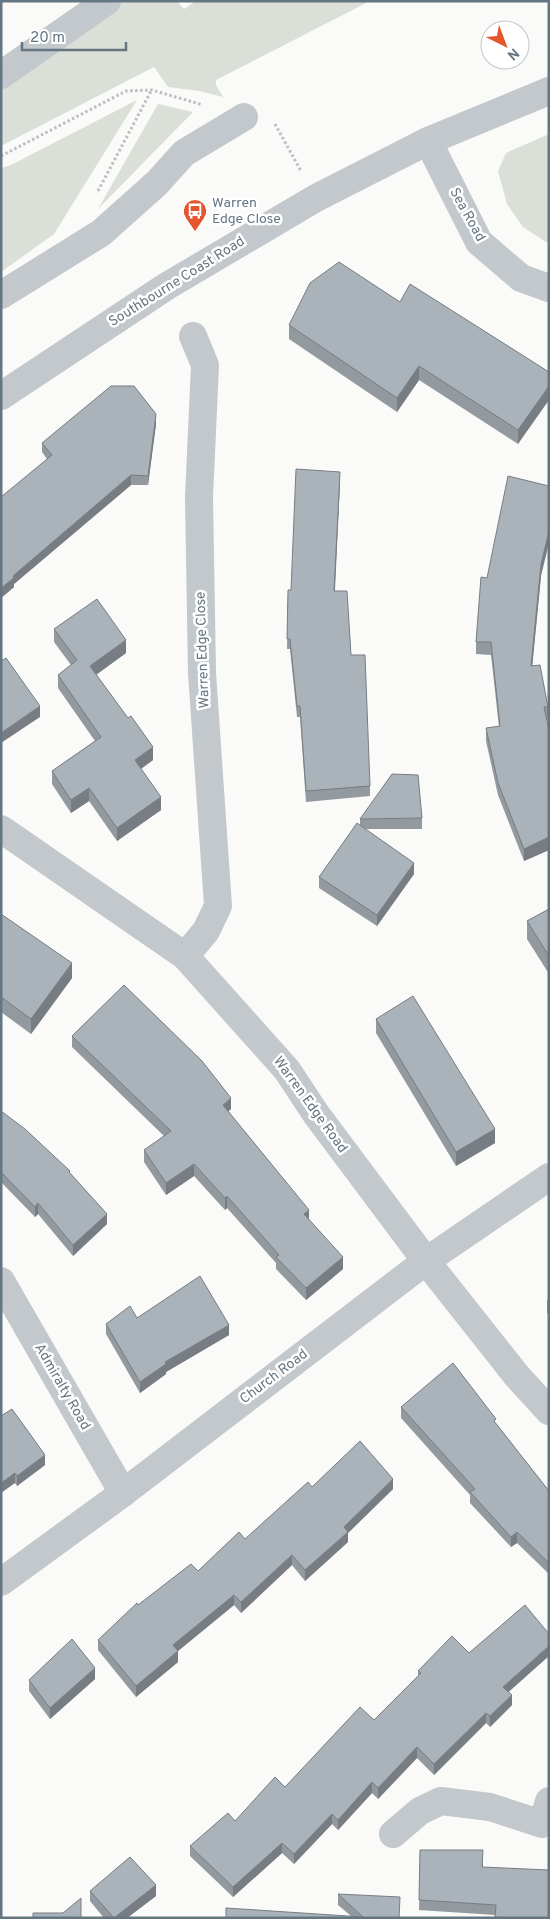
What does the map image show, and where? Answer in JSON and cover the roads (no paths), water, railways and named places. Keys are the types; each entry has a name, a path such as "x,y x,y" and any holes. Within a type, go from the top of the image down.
{"street":[{"path":"1,75 107,1"},
{"name":"Southbourne Coast Road","path":"1,396 166,286 316,198 428,141 549,91"},
{"path":"1,295 101,233 157,183 184,154 244,117"},
{"name":"Sea Road","path":"428,141 479,242 521,278 549,288"},
{"name":"Warren Edge Close","path":"185,956 206,931 218,906 202,673 199,496 205,365 193,336"},
{"name":"Warren Edge Road","path":"1,829 185,956 287,1070 316,1114 426,1261 516,1376 549,1410"},
{"name":"Church Road","path":"1,1582 123,1493 426,1261 549,1177"},
{"name":"Admiralty Road","path":"1,1281 123,1493"},
{"path":"393,1834 420,1811 441,1801 546,1817"}],"place":[{"name":"Warren Edge Close","path":"195,232"}]}
